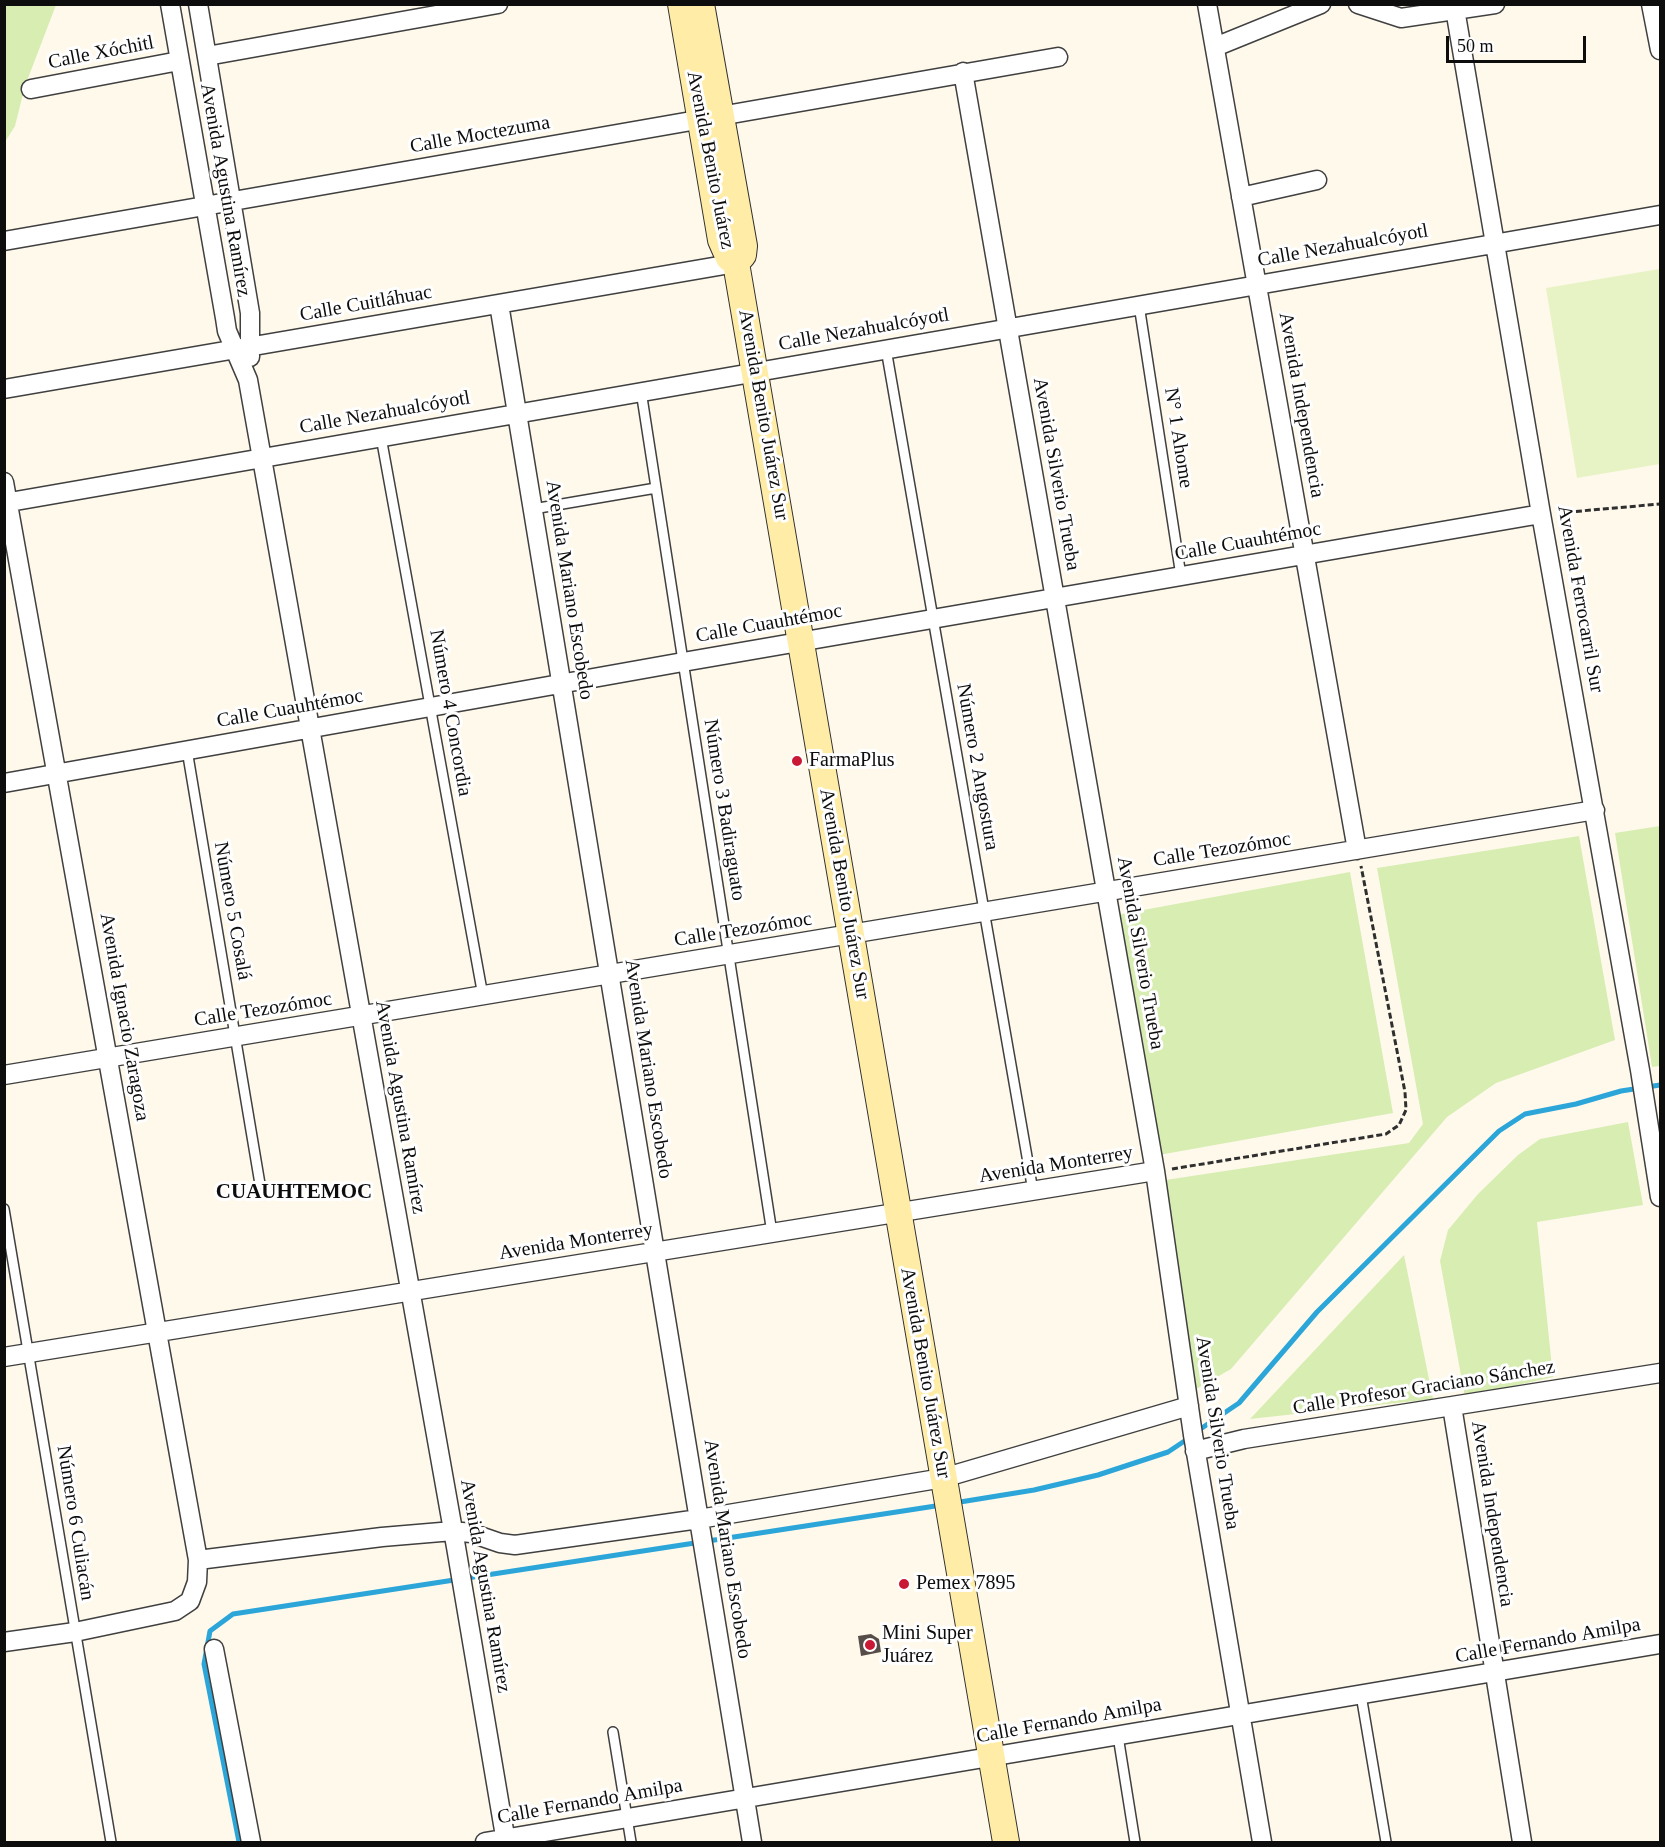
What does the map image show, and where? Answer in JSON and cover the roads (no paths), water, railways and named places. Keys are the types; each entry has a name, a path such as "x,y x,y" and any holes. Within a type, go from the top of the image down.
{"street":[{"name":"Avenida Agustina Ramírez","path":"170,4 227,331 243,348"},
{"name":"Avenida Agustina Ramírez","path":"198,4 250,313 243,348 248,380 506,1841"},
{"path":"207,56 498,4"},
{"name":"Avenida Benito Juárez","path":"681,4 744,246 743,255 736,263"},
{"name":"Avenida Benito Juárez","path":"701,4 711,118"},
{"name":"Avenida Independencia","path":"1207,4 1357,850"},
{"path":"1215,47 1321,4"},
{"path":"1358,4 1401,18 1495,4"},
{"path":"1651,4 1660,50"},
{"name":"Avenida Ferrocarril Sur","path":"1455,9 1541,514 1640,1070 1660,1197"},
{"name":"Calle Moctezuma","path":"4,242 1058,57"},
{"name":"Calle Xóchitl","path":"31,89 179,61"},
{"name":"Avenida Silverio Trueba","path":"963,72 1155,1171 1196,1451 1262,1842"},
{"path":"1241,197 1317,180"},
{"name":"Calle Nezahualcóyotl","path":"6,502 1660,215"},
{"name":"Calle Cuitláhuac","path":"4,389 736,263"},
{"name":"Avenida Benito Juárez Sur","path":"736,263 944,1484"},
{"name":"Avenida Mariano Escobedo","path":"500,303 752,1842"},
{"name":"Avenida Ignacio Zaragoza","path":"4,482 198,1560"},
{"name":"Calle Cuauhtémoc","path":"4,783 801,641 1541,514"},
{"name":"Calle Tezozómoc","path":"4,1076 1595,810"},
{"name":"Avenida Monterrey","path":"4,1357 1155,1171"},
{"name":"Calle Profesor Graciano Sánchez","path":"1196,1451 1244,1439 1660,1373"},
{"path":"4,1642 75,1632 175,1611 190,1601 197,1582 198,1560 382,1537 454,1539 471,1533 500,1543 515,1545 944,1484 1189,1406"},
{"name":"Avenida Independencia","path":"1452,1406 1522,1842"},
{"path":"944,1484 1006,1842"},
{"name":"Calle Fernando Amilpa","path":"485,1842 506,1841 745,1798 1660,1644"},
{"path":"214,1649 251,1842"}],"lane":[{"name":"N° 1 Ahome","path":"1139,304 1181,576"},
{"name":"Número 2 Angostura","path":"886,349 1033,1191"},
{"name":"Número 3 Badiraguato","path":"641,391 772,1233"},
{"name":"Número 4 Concordia","path":"381,437 483,996"},
{"path":"533,509 656,488"},
{"name":"Número 5 Cosalá","path":"187,750 260,1184"},
{"name":"Número 6 Culiacán","path":"4,1209 111,1842"},
{"path":"1361,1695 1386,1842"},
{"path":"613,1732 631,1842"},
{"path":"1118,1736 1135,1842"}],"waterway":[{"path":"1196,1432 1239,1403 1317,1312 1499,1131 1525,1114 1576,1104 1621,1091 1660,1085"},
{"path":"954,1503 1034,1490 1098,1475 1168,1452 1189,1438"},
{"path":"239,1842 204,1664 210,1631 233,1614 942,1505"}],"place":[{"name":"FarmaPlus","path":"797,761"},
{"name":"Pemex 7895","path":"904,1584"},
{"name":"Mini Super Juárez","path":"870,1645"}],"district":[{"name":"CUAUHTEMOC","path":"294,1193"}]}
